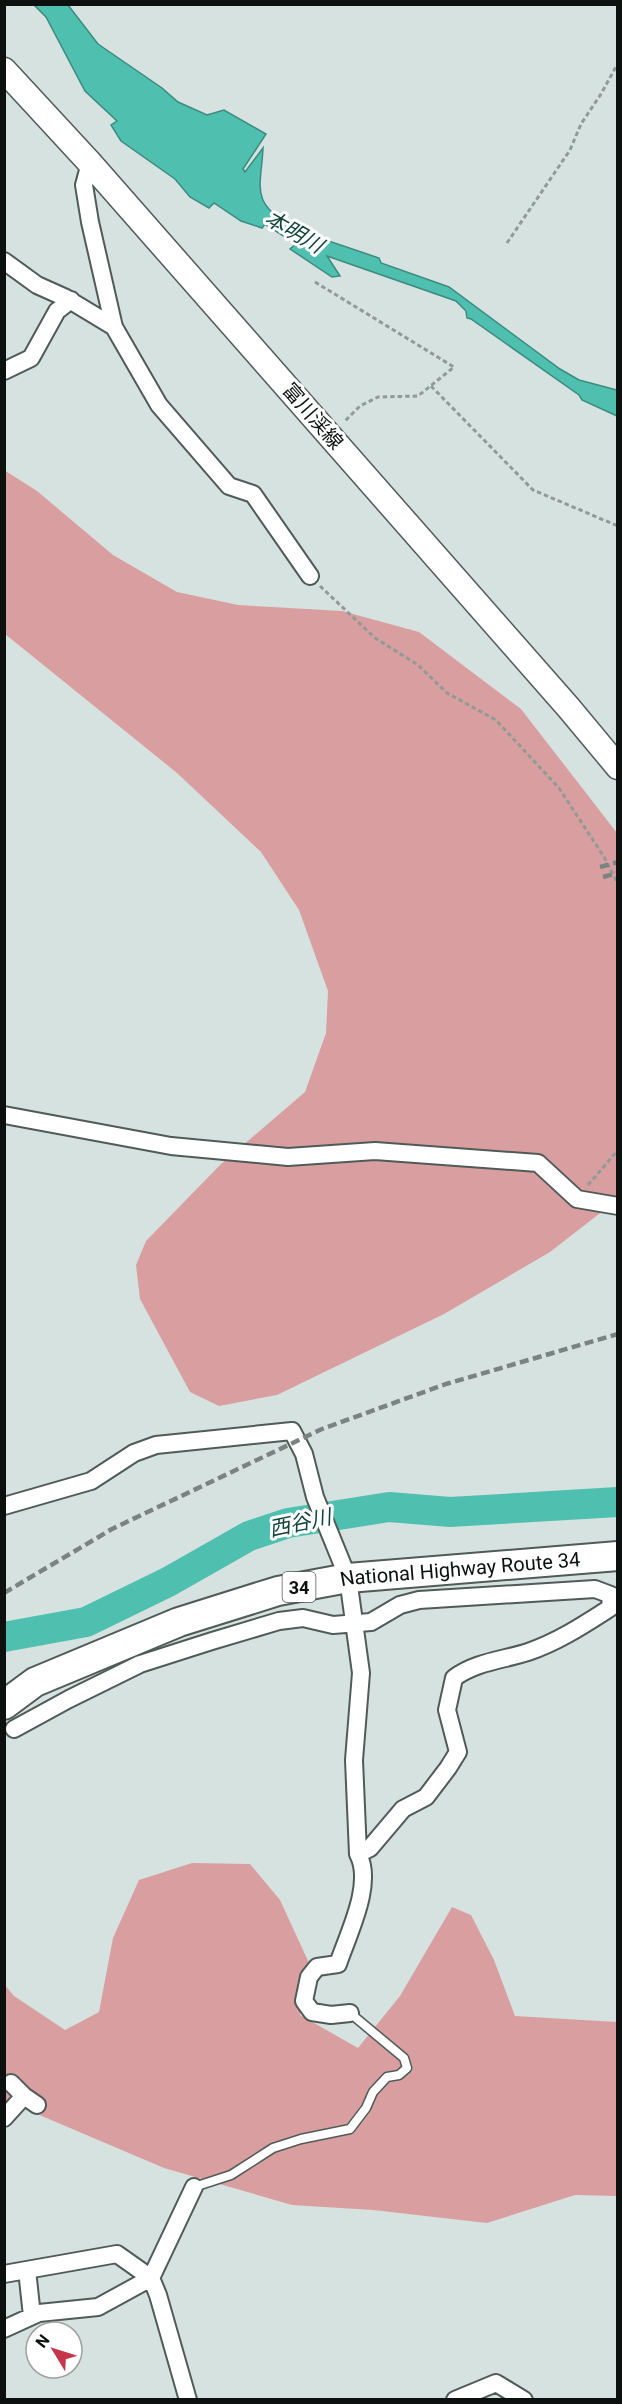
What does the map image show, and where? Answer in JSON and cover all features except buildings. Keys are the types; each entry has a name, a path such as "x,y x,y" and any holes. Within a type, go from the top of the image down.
{"highway":[{"name":"National Highway Route 34","path":"9,1717 35,1682 179,1622 278,1591 348,1578 618,1556"}],"main road":[{"name":"富川渓線","path":"4,70 90,163 568,707 618,767"}],"street":[{"path":"90,163 84,185 114,327 159,405 229,486 253,494 310,576"},
{"path":"4,261 37,285 71,300 114,327"},
{"path":"4,371 31,358 57,311 71,300"},
{"path":"4,1115 171,1146 253,1154 288,1157 375,1151 537,1163 577,1199 618,1206"},
{"path":"4,1506 91,1481 135,1453 156,1445 292,1431 309,1468 315,1497 348,1578 361,1673 354,1760 358,1854 362,1861 364,1879 358,1905 338,1964 317,1967 309,1977 304,2001 312,2012 331,2015 350,2013"},
{"path":"9,1717 69,1699 140,1664 279,1621 303,1618 333,1625 371,1622 400,1605 419,1600 595,1589 611,1595 610,1608 576,1629 530,1651 466,1669 454,1678 447,1710 458,1752 426,1797 403,1809 370,1848 358,1854"},
{"path":"4,2118 31,2100 11,2083"},
{"path":"4,2329 39,2313 99,2307 150,2278 194,2187"},
{"path":"4,2274 117,2254 150,2278 158,2295 188,2400"},
{"path":"27,2270 32,2316"},
{"path":"455,2400 496,2383 524,2400"}],"lane":[{"path":"194,2187 231,2175 273,2148 350,2128 366,2109 373,2092 387,2077 399,2075 407,2068 404,2058 350,2013"}],"path":[{"path":"507,243 570,150 581,124 618,63"},
{"path":"315,282 454,367 418,396 378,397 360,406 330,436"},
{"path":"431,386 533,490 618,526"},
{"path":"310,576 375,638 418,665 447,693 496,720 559,788 618,884"},
{"path":"577,1199 618,1150"}],"shaded area":[{"path":"4,470 37,491 113,555 177,592 238,605 342,611 419,632 521,709 617,833 617,1200 550,1252 444,1314 277,1395 219,1406 190,1392 140,1299 136,1265 146,1241 221,1164 305,1092 326,1033 328,991 299,910 261,852 177,773 5,634"},
{"path":"192,1863 250,1864 280,1900 309,1963 300,2015 358,2048 400,1996 452,1907 471,1915 494,1960 515,2016 617,2022 617,2196 575,2195 487,2223 373,2210 292,2205 164,2168 23,2108 5,2106 4,1984 14,1996 65,2030 99,2012 113,1938 139,1880"}],"water":[{"name":"本明川","path":"34,5 68,5 98,44 162,88 178,102 207,115 224,110 266,134 243,169 245,172 263,148 260,184 263,201 277,217 295,230 379,258 381,263 449,287 560,369 579,380 617,390 617,416 582,400 579,395 467,318 466,311 456,301 327,256 340,276 332,277 290,249 296,244 265,224 262,228 241,221 214,203 209,208 190,197 175,179 121,141 111,125 117,121 85,91 46,17"}],"waterway":[{"name":"西谷川","path":"4,1637 86,1622 168,1582 249,1536 288,1523 389,1507 450,1512 618,1502"}],"railway":[{"path":"600,867 618,862"},
{"path":"603,877 618,873"},
{"path":"4,1593 112,1529 322,1429 446,1384 618,1334"}]}
